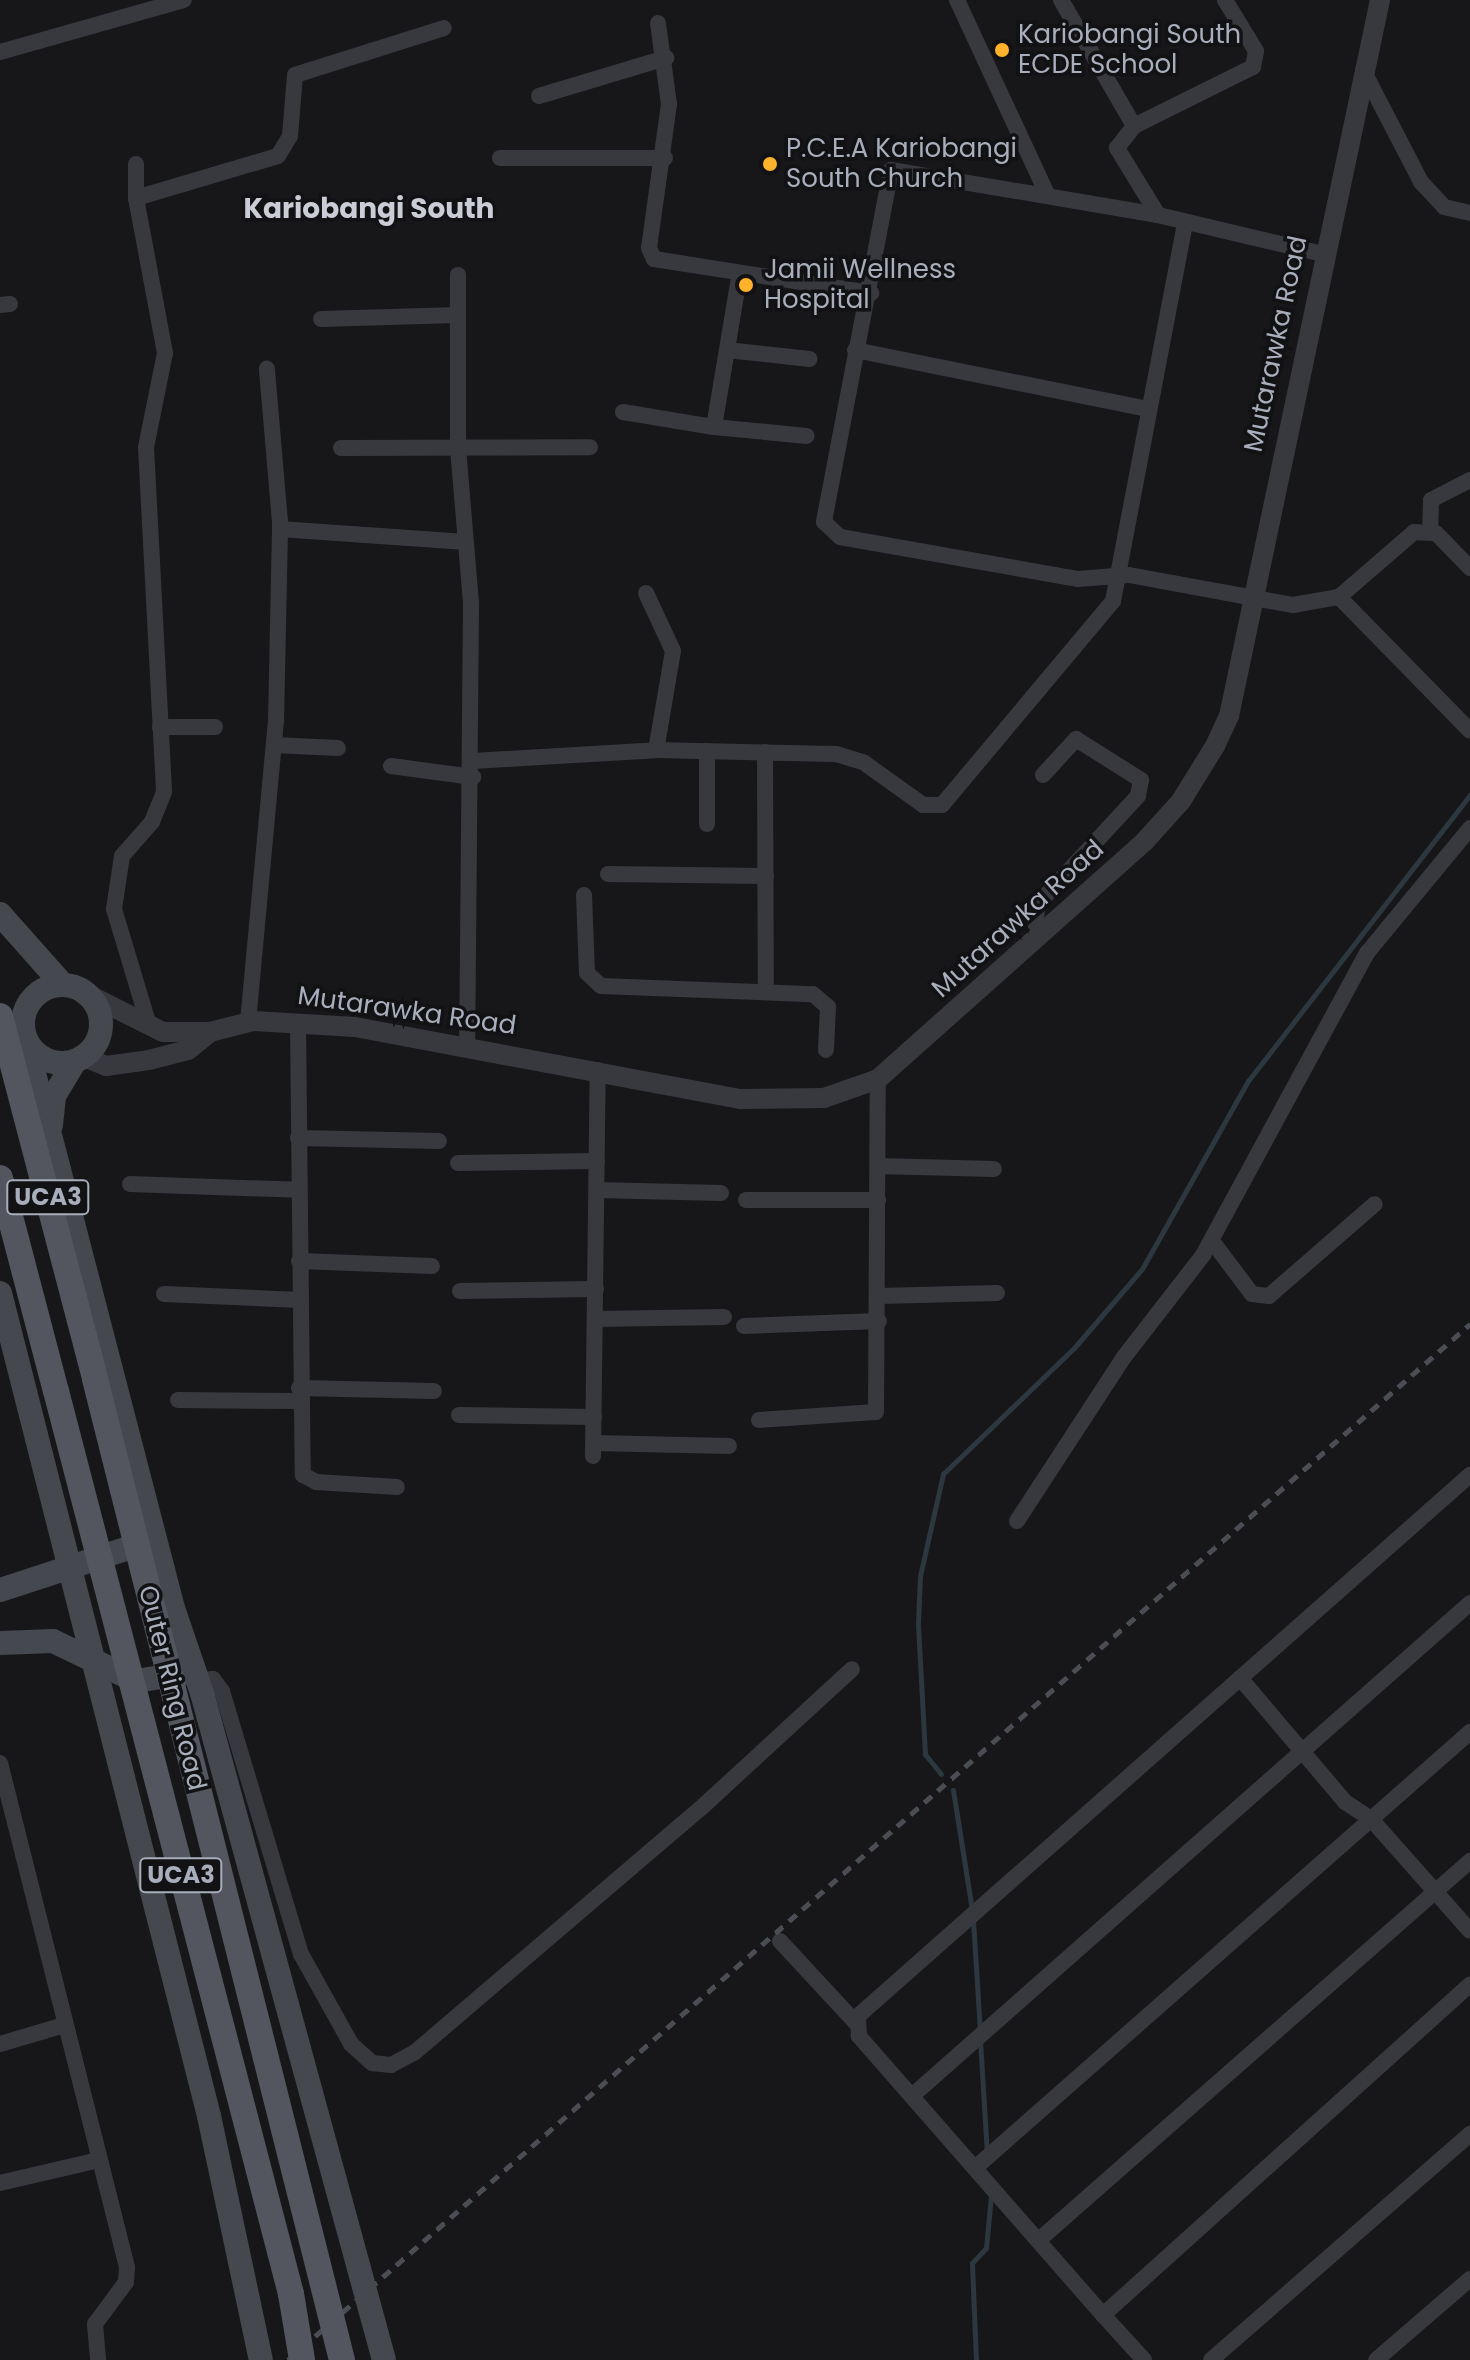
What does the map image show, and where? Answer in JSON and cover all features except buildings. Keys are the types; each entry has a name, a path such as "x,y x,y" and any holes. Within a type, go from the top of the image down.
{"main road":[{"name":"Mutarawka Road","path":"0,914 73,988"},
{"path":"73,988 101,1019 98,1040 80,1059 49,1061 23,1031 29,1002 73,988"},
{"name":"Outer Ring Road","path":"0,1016 297,2164 342,2360"},
{"name":"Outer Ring Road","path":"23,1031 155,1539 197,1682"},
{"name":"UCA3","path":"51,1143 54,1096 80,1059"},
{"name":"Outer Ring Road","path":"0,1178 291,2294 302,2360"},
{"name":"UCA3","path":"0,1293 71,1570 116,1768 209,2116 261,2360"},
{"path":"0,1590 71,1570 155,1539"},
{"path":"0,1643 44,1639 136,1681 197,1682"},
{"name":"UCA3","path":"197,1682 384,2360"}],"street":[{"path":"0,52 184,0"},
{"path":"957,0 1047,194"},
{"path":"1061,0 1134,126"},
{"path":"1158,215 1116,153 1134,126 1253,67 1256,51 1225,0"},
{"name":"Mutarawka Road","path":"73,988 102,996 149,1026 210,1032 248,1022 298,1022 467,1045 769,1102 824,1098 878,1079 1145,841 1202,768 1229,716 1323,254 1380,0"},
{"path":"658,23 666,58 665,158 651,253 661,263 739,277 871,293"},
{"path":"136,198 278,156 290,136 295,75 444,28"},
{"path":"539,96 666,58"},
{"path":"1363,70 1421,182 1444,207 1470,213"},
{"path":"500,158 665,158"},
{"path":"136,164 136,198 165,353 146,447 162,804 122,856 114,909 149,1026"},
{"path":"1323,254 1158,215 891,170 871,293 855,350 826,529 840,537 1078,579 1113,574 1253,594 1293,605 1339,597 1414,532 1430,531 1470,568"},
{"path":"391,766 473,769 656,750 850,756 923,805 942,805 1113,601 1113,574 1185,222"},
{"path":"458,275 458,448 466,542 473,769 467,1045"},
{"path":"714,427 739,277"},
{"path":"321,319 458,315"},
{"path":"727,350 810,359"},
{"path":"855,350 1147,409"},
{"path":"248,1022 274,745 280,529 267,369"},
{"path":"623,412 714,427 807,436"},
{"path":"341,448 590,447"},
{"path":"1430,531 1431,500 1470,480"},
{"path":"280,529 466,542"},
{"path":"646,593 673,651 656,750"},
{"path":"1339,597 1470,731"},
{"path":"160,727 215,727"},
{"path":"1043,775 1076,739 1141,780 1138,796 1038,904 1035,923 1044,933"},
{"path":"274,745 338,748"},
{"path":"707,751 707,824"},
{"path":"765,752 766,992"},
{"path":"1017,1521 1124,1357 1212,1241 1347,984 1470,828"},
{"path":"608,874 766,876"},
{"path":"584,895 587,973 601,986 766,992 825,999 826,1050"},
{"path":"298,1022 299,1395 303,1475 316,1482 397,1487"},
{"path":"80,1059 106,1066 134,1063 188,1050 210,1032"},
{"path":"598,1070 594,1450 729,1446"},
{"path":"759,1420 876,1412 879,1321 878,1079"},
{"path":"298,1138 439,1141"},
{"path":"458,1163 597,1161"},
{"path":"878,1166 994,1169"},
{"path":"130,1184 298,1190"},
{"path":"597,1190 721,1193"},
{"path":"746,1200 878,1200"},
{"path":"1212,1241 1260,1298 1286,1285 1375,1204"},
{"path":"299,1261 432,1266"},
{"path":"460,1291 596,1289"},
{"path":"879,1296 997,1293"},
{"path":"164,1294 299,1300"},
{"path":"595,1319 724,1317"},
{"path":"744,1326 879,1321"},
{"path":"178,1400 434,1391"},
{"path":"459,1415 594,1417"},
{"path":"856,2023 865,2008 1470,1475"},
{"path":"913,2095 1470,1603"},
{"path":"197,1682 213,1679 222,1691 301,1954 351,2044 372,2063 391,2065 414,2053 701,1808 852,1669"},
{"path":"1240,1678 1345,1802 1371,1819 1470,1931"},
{"path":"975,2168 1470,1732"},
{"path":"0,1763 16,1808 64,2025 127,2267 126,2282 95,2324 98,2360"},
{"path":"1040,2239 1470,1861"},
{"path":"780,1941 856,2023 859,2036 1144,2360"},
{"path":"1103,2315 1470,1984"},
{"path":"0,2044 64,2025"},
{"path":"1211,2360 1470,2134"},
{"path":"0,2183 99,2160"},
{"path":"1376,2360 1470,2279"}],"waterway":[{"path":"941,1774 925,1754 918,1623 920,1576 943,1474 1074,1348 1142,1269 1248,1081 1470,795"},
{"path":"953,1790 972,1910"},
{"path":"973,1920 980,2030"},
{"path":"980,2040 987,2153"},
{"path":"976,2360 972,2263 986,2248 991,2195"}],"railway":[{"path":"288,2360 1470,1324"}],"place":[{"name":"Kariobangi South ECDE School","path":"1002,50"},
{"name":"P.C.E.A Kariobangi South Church","path":"770,164"},
{"name":"Jamii Wellness Hospital","path":"746,285"}],"district":[{"name":"Kariobangi South","path":"369,209"}]}
